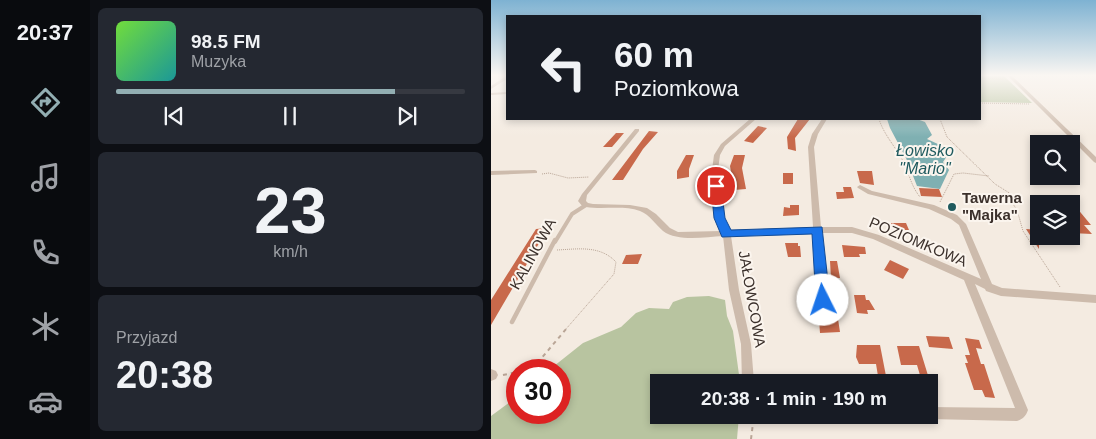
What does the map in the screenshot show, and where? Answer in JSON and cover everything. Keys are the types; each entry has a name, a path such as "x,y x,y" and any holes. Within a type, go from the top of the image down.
{"street":[{"path":"1030,95 1096,161"},
{"name":"JAŁOWCOWA","path":"748,374 746,344 734,290 727,234 719,218 715,170 717,155 723,145 731,135 742,129 752,120"},
{"path":"823,300 811,147 815,134 824,120"},
{"path":"637,130 584,195 582,201 587,205 641,209 651,215 664,229 678,235 727,234"},
{"path":"491,173 535,172"},
{"path":"861,187 870,193 945,212 962,224 989,288"},
{"name":"POZIOMKOWA","path":"727,234 818,230 860,232 989,288 1016,294 1096,300"},
{"path":"938,413 1017,415 1022,410 968,279"}],"lane":[{"name":"KALINOWA","path":"512,322 564,224 572,214 587,205"}],"path":[{"path":"981,103 1040,105"},
{"path":"879,120 885,137 903,160 915,192 921,198"},
{"path":"940,120 947,137 989,176 995,184 1011,194 1009,198 1017,210 1023,231 1068,298"},
{"path":"535,172 568,178 600,175"},
{"path":"945,212 939,205 955,174 989,176"},
{"path":"542,359 614,274 616,262 610,254 598,250 550,251"},
{"path":"492,375 506,373"},
{"path":"751,439 753,424"}],"green space":[{"path":"981,95 1024,95 1032,103 981,102"},
{"path":"709,296 725,300 727,316 733,331 739,374 650,374 650,424 738,424 737,439 491,439 491,416 506,405 506,424 571,424 571,359 563,359 583,343 621,327 636,313 649,308 669,309 673,302 687,297"}],"water":[{"name":"Łowisko \"Mario\"","path":"887,120 920,120 925,122 932,135 927,139 940,145 947,156 943,162 949,170 940,189 917,186 906,158"}],"building":[{"path":"797,120 809,120 795,138 796,151 788,149 787,137"},
{"path":"758,126 767,128 753,143 744,141"},
{"path":"649,131 658,132 643,149 623,180 612,180"},
{"path":"616,133 624,133 612,147 603,147"},
{"path":"686,155 694,155 689,169 689,177 677,179 677,171"},
{"path":"734,155 745,155 742,168 746,189 734,190 730,166"},
{"path":"857,171 872,171 874,185 860,183"},
{"path":"783,173 793,173 793,184 783,184"},
{"path":"843,187 851,187 854,198 837,199 836,192 844,192"},
{"path":"919,188 939,189 942,197 921,196"},
{"path":"790,205 799,205 799,215 783,216 784,207 790,208"},
{"path":"1080,212 1091,225 1084,225 1092,234 1080,233"},
{"path":"891,223 906,223 909,230 894,230"},
{"path":"548,228 491,325 491,300 536,229"},
{"path":"785,243 798,243 801,257 788,257"},
{"path":"842,245 865,247 866,254 859,254 860,257 844,257"},
{"path":"642,254 638,264 622,264 626,255"},
{"path":"890,260 909,269 903,279 884,270"},
{"path":"830,261 837,261 840,278 831,278"},
{"path":"854,295 865,295 866,300 869,300 875,310 867,310 868,314 857,313"},
{"path":"838,319 840,332 820,333 819,320"},
{"path":"926,336 949,337 953,349 929,347"},
{"path":"965,338 979,340 982,349 976,348 981,364 984,364 995,398 985,397 982,390 974,390 965,363 968,363 965,355 970,355"},
{"path":"857,345 880,345 886,374 878,374 876,364 859,364 856,357"},
{"path":"897,346 919,346 928,374 920,374 917,365 901,365"}],"place":[{"name":"Tawerna \"Majka\"","path":"952,207"}],"route":[{"path":"716,186 719,218 727,234 818,230 823,300"}]}
